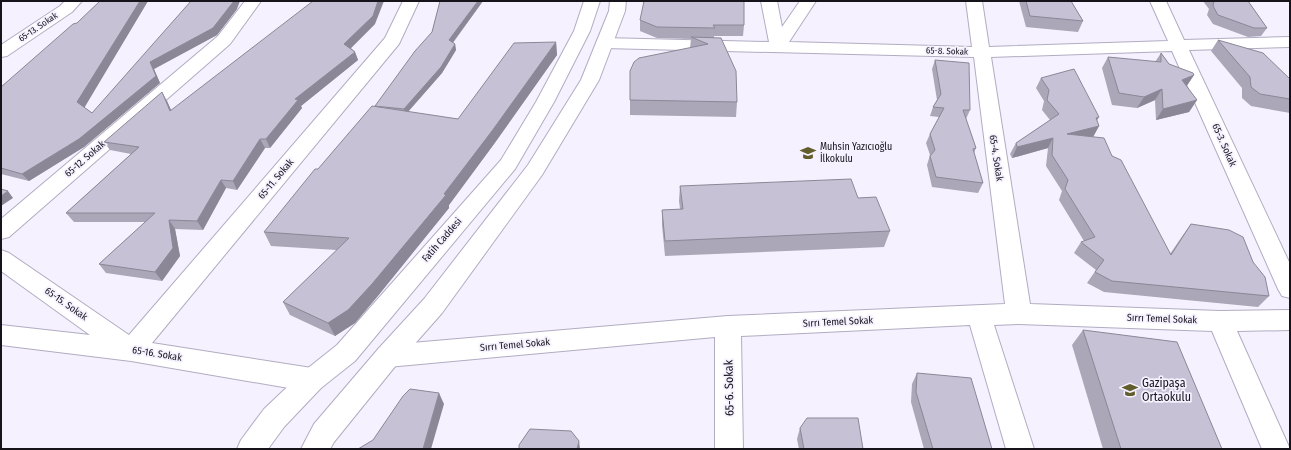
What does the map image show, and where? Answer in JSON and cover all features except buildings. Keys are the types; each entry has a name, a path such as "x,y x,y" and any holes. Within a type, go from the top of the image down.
{"street":[{"name":"65-13. Sokak","path":"1,52 66,9 74,1"},
{"name":"65-12. Sokak","path":"1,231 224,40 253,1"},
{"name":"65-11. Sokak","path":"131,350 393,40 411,1"},
{"name":"Fatih Caddesi","path":"251,449 274,418 312,380 346,353 508,164 545,102 582,31 592,1"},
{"path":"315,449 324,433 388,356 433,306 535,170 590,80 617,10 618,1"},
{"path":"769,1 778,46"},
{"path":"778,46 808,1"},
{"name":"65-4. Sokak","path":"974,1 980,52 1020,314"},
{"name":"65-3. Sokak","path":"1158,1 1290,289"},
{"name":"65-8. Sokak","path":"604,43 980,52 1290,42"},
{"name":"65-15. Sokak","path":"1,259 131,350"},
{"name":"Sırrı Temel Sokak","path":"388,356 728,326 979,315 1020,314 1220,321 1290,320"},
{"path":"979,315 1020,449"},
{"path":"1220,321 1276,449"},
{"name":"65-6. Sokak","path":"728,326 729,449"},
{"name":"65-16. Sokak","path":"1,335 131,350 312,380"}],"place":[{"name":"Muhsin Yazıcıoğlu İlkokulu","path":"808,153"},
{"name":"Gazipaşa Ortaokulu","path":"1130,390"}]}
